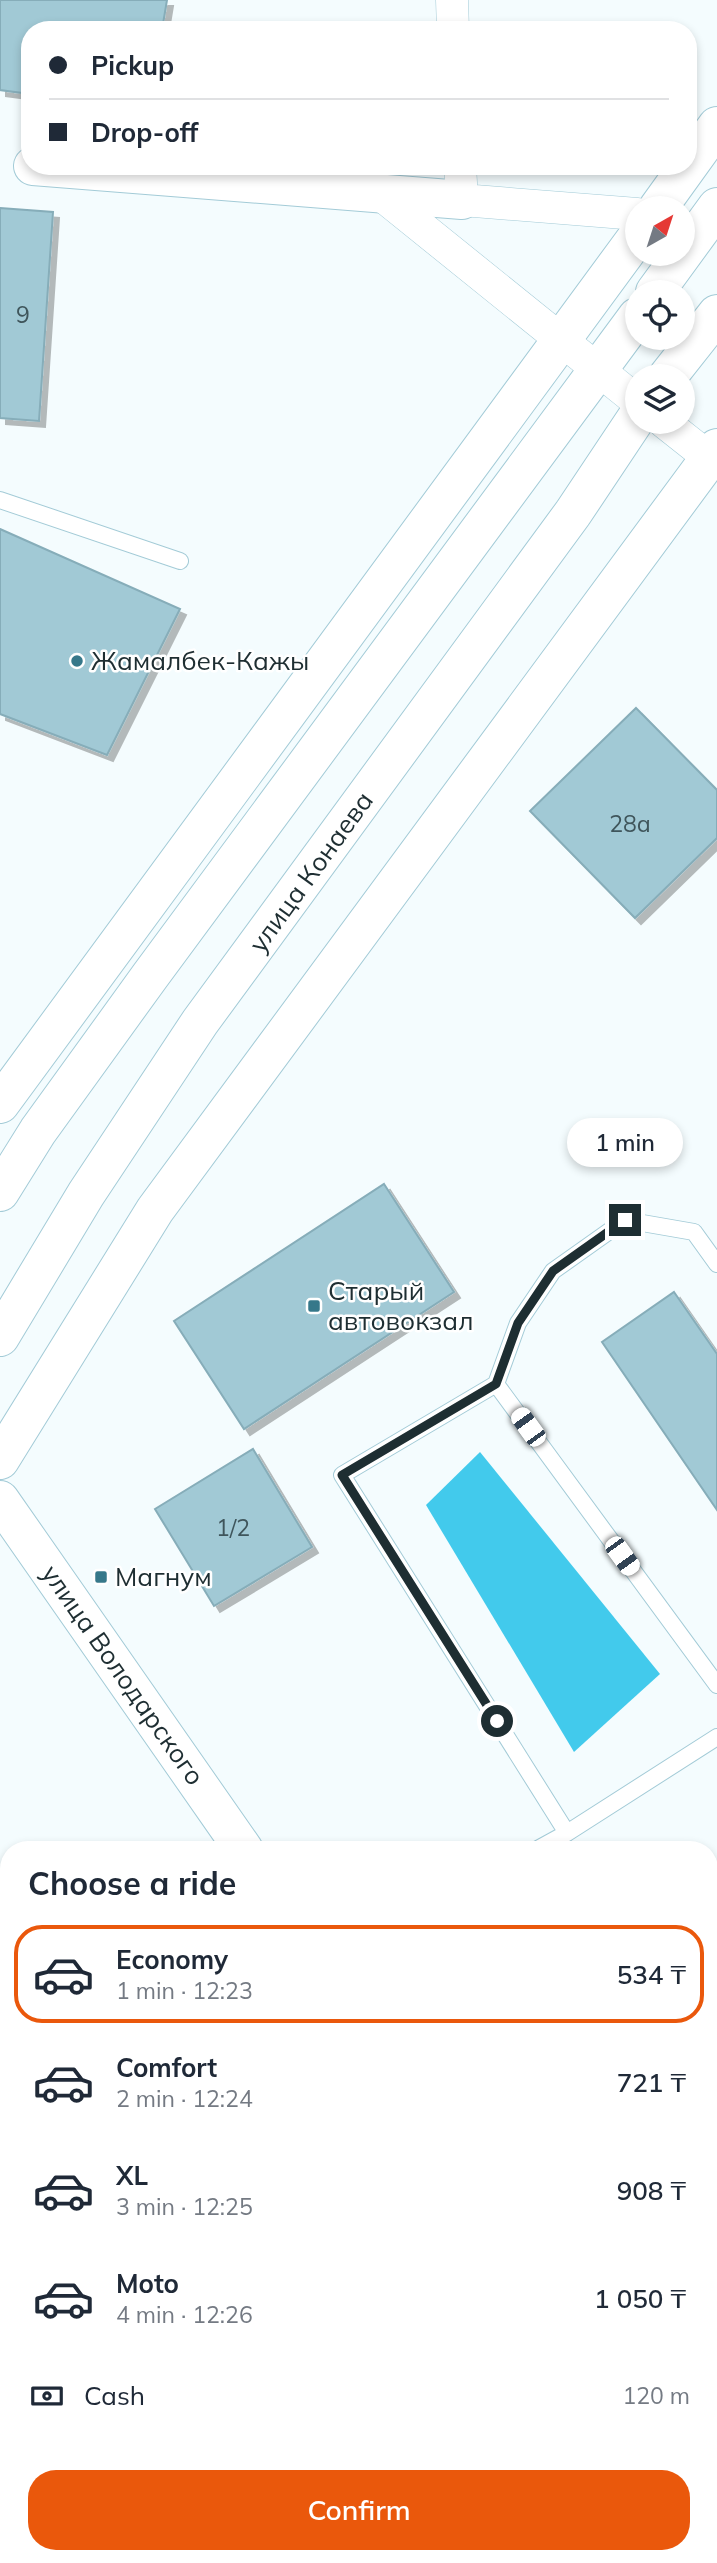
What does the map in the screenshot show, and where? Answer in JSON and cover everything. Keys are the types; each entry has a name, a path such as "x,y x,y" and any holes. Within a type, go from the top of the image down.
{"main road":[{"path":"697,154 717,126"},
{"path":"0,164 21,165"},
{"path":"147,175 379,193 461,183"},
{"path":"667,196 682,175"},
{"path":"664,280 717,207"},
{"path":"0,1104 625,253"},
{"path":"677,364 717,314"},
{"path":"0,1192 38,1131 150,976 625,334"},
{"name":"улица Конаева","path":"0,1337 86,1194 200,1022 573,513 626,434"},
{"path":"0,1460 155,1210 714,457"},
{"name":"улица Володарского","path":"0,1500 238,1841"}],"street":[{"path":"452,0 453,21"},
{"path":"461,183 625,212"},
{"path":"379,193 625,392"},
{"path":"681,434 714,457"}],"lane":[{"path":"0,500 180,561"},
{"path":"567,1833 342,1475 496,1384 518,1323 553,1271 625,1220 694,1232 717,1264"},
{"path":"496,1384 717,1685"},
{"path":"552,1841 717,1737"}],"shaded area":[{"path":"480,1452 660,1674 574,1752 426,1505"}],"building":[{"path":"0,0 167,0 164,21 21,21 21,93 0,90"},
{"path":"0,208 53,212 39,421 0,418"},
{"name":"Жамалбек-Кажы","path":"0,529 180,609 107,755 0,714"},
{"path":"636,708 717,790 717,838 635,918 530,811"},
{"name":"Старый автовокзал","path":"384,1184 454,1292 244,1429 174,1321"},
{"path":"674,1292 717,1354 717,1510 602,1342"},
{"path":"253,1449 312,1547 214,1606 155,1509"}],"place":[{"name":"Жамалбек-Кажы","path":"77,661"},
{"name":"Старый автовокзал","path":"314,1306"},
{"name":"Магнум","path":"101,1577"}],"route":[{"path":"497,1721 342,1475 496,1384 518,1323 553,1271 625,1220"}]}
